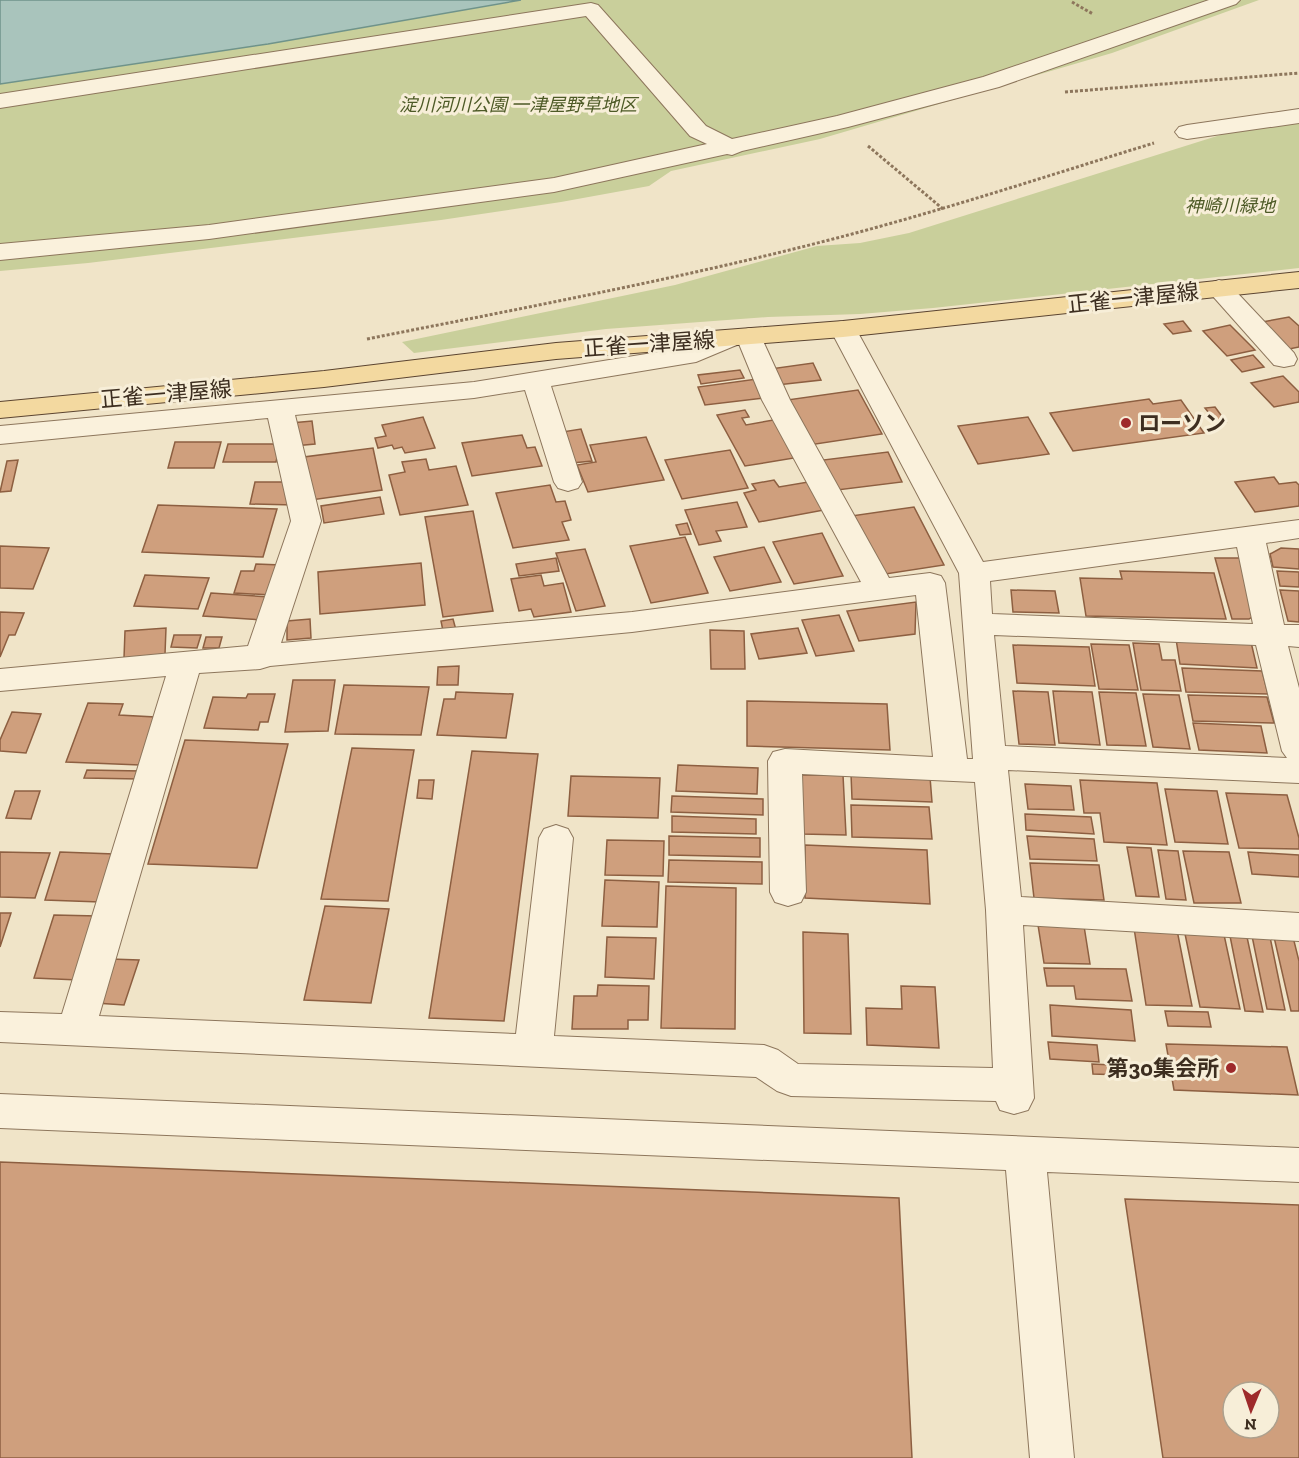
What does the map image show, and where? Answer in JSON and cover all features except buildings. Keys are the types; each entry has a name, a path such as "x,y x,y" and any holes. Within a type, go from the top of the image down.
{"main road":[{"name":"正雀一津屋線","path":"0,410 324,379 556,351 843,329 1299,280"}],"street":[{"path":"0,252 208,232 554,185 732,148 991,82 1229,0"},
{"path":"0,101 591,9 698,131 732,148"},
{"path":"1187,132 1299,116"},
{"path":"1219,288 1284,359"},
{"path":"0,1027 764,1061 791,1080 1014,1091 1004,910 974,573 843,329"},
{"path":"0,435 474,390 696,354 740,337 880,590"},
{"path":"535,380 568,483"},
{"path":"260,658 306,522 280,409"},
{"path":"974,573 1299,529"},
{"path":"1249,536 1268,617 1284,636 1299,751"},
{"path":"0,680 260,658 632,622 930,583 951,770"},
{"path":"977,624 1284,636"},
{"path":"76,1030 186,664"},
{"path":"788,892 785,761 951,770 991,764 1299,771"},
{"path":"533,1051 556,838"},
{"path":"1004,910 1299,927"},
{"path":"0,1111 1299,1165"},
{"path":"1025,1154 1052,1458"}],"path":[{"path":"1061,92 1299,73"},
{"path":"840,122 943,209"},
{"path":"366,339 614,291 831,240 943,209 1187,132"}],"green space":[{"name":"淀川河川公園 一津屋野草地区","path":"522,0 1259,0 1112,53 820,139 671,171 649,186 441,220 88,263 0,271 0,84 268,44"},
{"name":"神崎川緑地","path":"1299,120 1299,268 933,308 606,329 414,353 402,342 675,285 817,246 860,243 909,233 1252,125"}],"water":[{"path":"0,0 521,0 268,44 0,84"}],"place":[{"name":"ローソン","path":"1126,423"},
{"name":"第30集会所","path":"1231,1068"}]}
